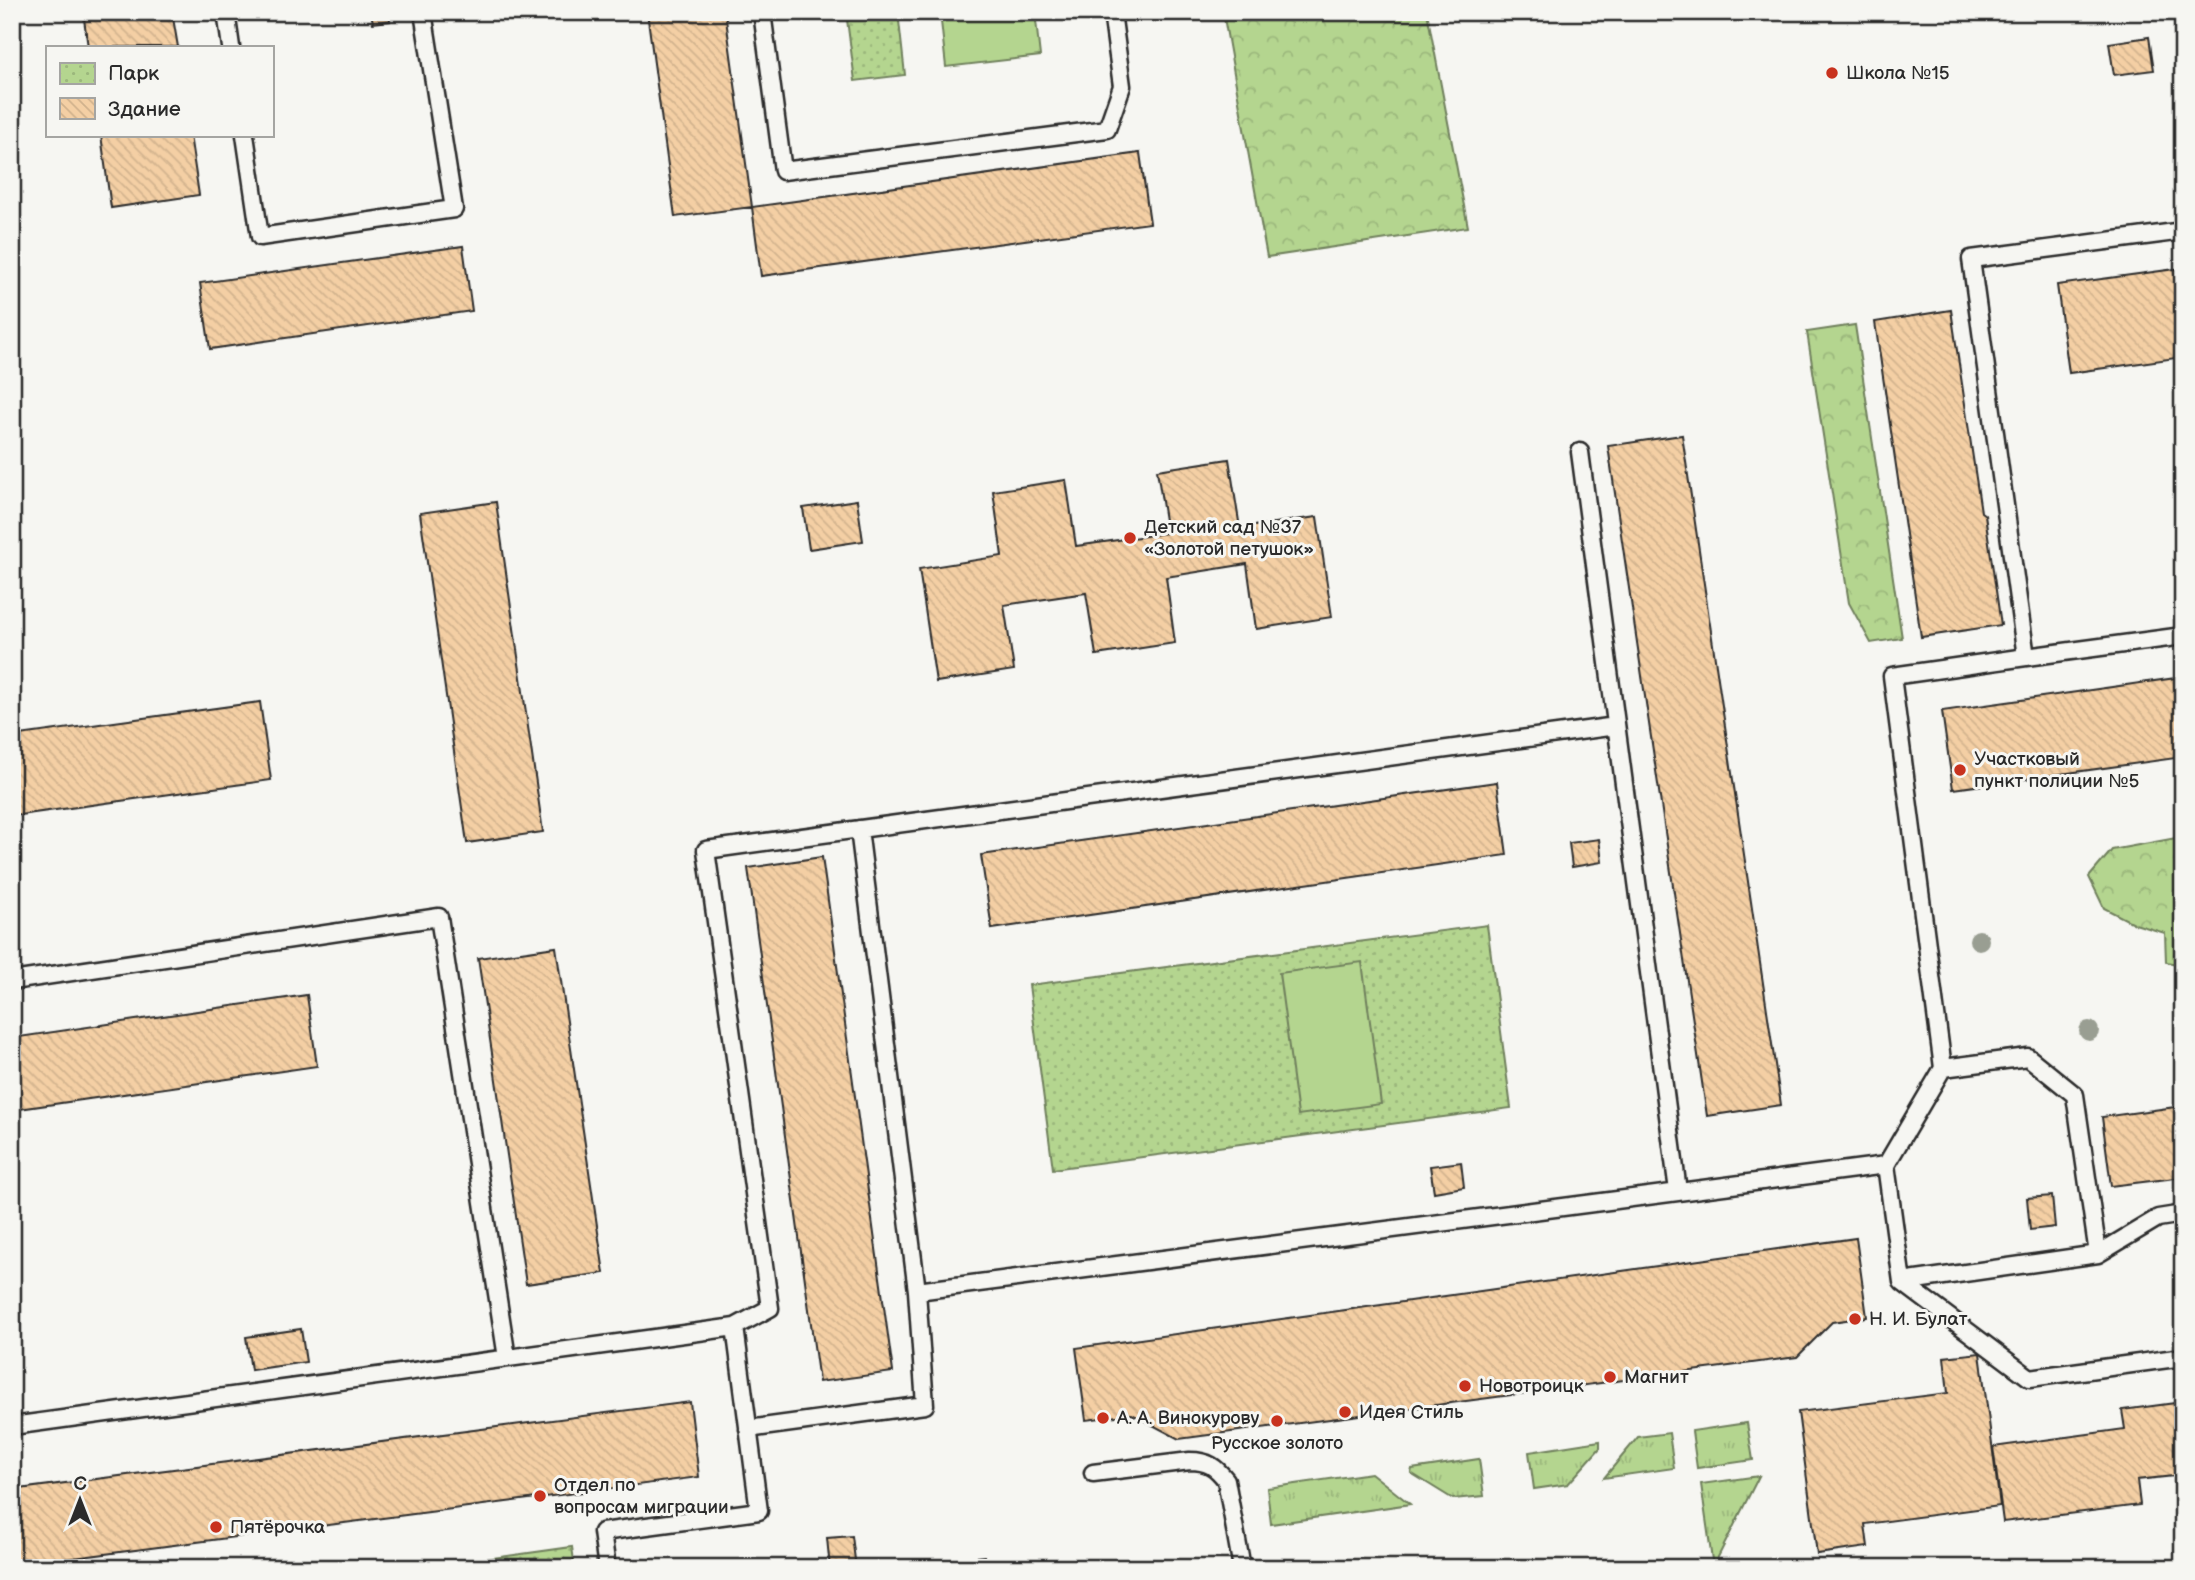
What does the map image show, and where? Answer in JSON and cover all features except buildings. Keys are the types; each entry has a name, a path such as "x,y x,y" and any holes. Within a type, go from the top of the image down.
{"lane":[{"path":"226,12 231,46"},
{"path":"244,136 260,237 454,209 423,12"},
{"path":"761,12 783,171 1107,129 1122,86 1112,12"},
{"path":"2026,657 1971,258 2183,231"},
{"path":"1580,452 1678,1191"},
{"path":"2183,636 1892,676 1943,1068 1886,1165 1902,1282 2030,1378 2183,1357"},
{"path":"12,1426 735,1327 770,1308 706,850 1616,726"},
{"path":"748,1429 925,1405 917,1290 859,829"},
{"path":"12,981 439,917 507,1358"},
{"path":"1943,1068 2028,1057 2076,1095 2098,1254"},
{"path":"917,1290 1886,1165"},
{"path":"1902,1282 2098,1254 2158,1218 2183,1214"},
{"path":"607,1568 602,1532 759,1511 735,1327"},
{"path":"1093,1473 1191,1461 1205,1461 1218,1469 1226,1480 1242,1568"}],"green space":[{"path":"846,12 898,12 905,75 855,81"},
{"path":"940,12 1035,12 1040,56 946,67"},
{"path":"1223,12 1427,12 1468,227 1267,257"},
{"path":"1855,325 1902,638 1871,643 1849,603 1807,332"},
{"path":"2183,839 2183,965 2166,962 2165,933 2135,924 2104,908 2089,877 2112,850"},
{"path":"1487,925 1511,1108 1053,1169 1029,985"},
{"path":"1362,962 1381,1104 1298,1115 1279,973"},
{"path":"1747,1423 1753,1460 1697,1468 1692,1431"},
{"path":"1669,1433 1674,1468 1604,1478 1638,1437"},
{"path":"1600,1441 1600,1448 1568,1484 1534,1489 1529,1452"},
{"path":"1479,1459 1484,1496 1453,1499 1411,1473 1412,1469"},
{"path":"1371,1473 1410,1504 1271,1524 1267,1488"},
{"path":"1759,1476 1713,1567 1701,1484"},
{"path":"572,1547 575,1568 421,1568"}],"place":[{"name":"Школа №15","path":"1832,73"},
{"name":"Детский сад №37 «Золотой петушок»","path":"1130,538"},
{"name":"Участковый пункт полиции №5","path":"1960,770"},
{"name":"Н. И. Булат","path":"1855,1319"},
{"name":"Магнит","path":"1610,1377"},
{"name":"Новотроицк","path":"1465,1386"},
{"name":"Идея Стиль","path":"1345,1412"},
{"name":"А. А. Винокурову","path":"1103,1418"},
{"name":"Русское золото","path":"1277,1421"},
{"name":"Отдел по вопросам миграции","path":"540,1496"},
{"name":"Пятёрочка","path":"216,1527"}]}
